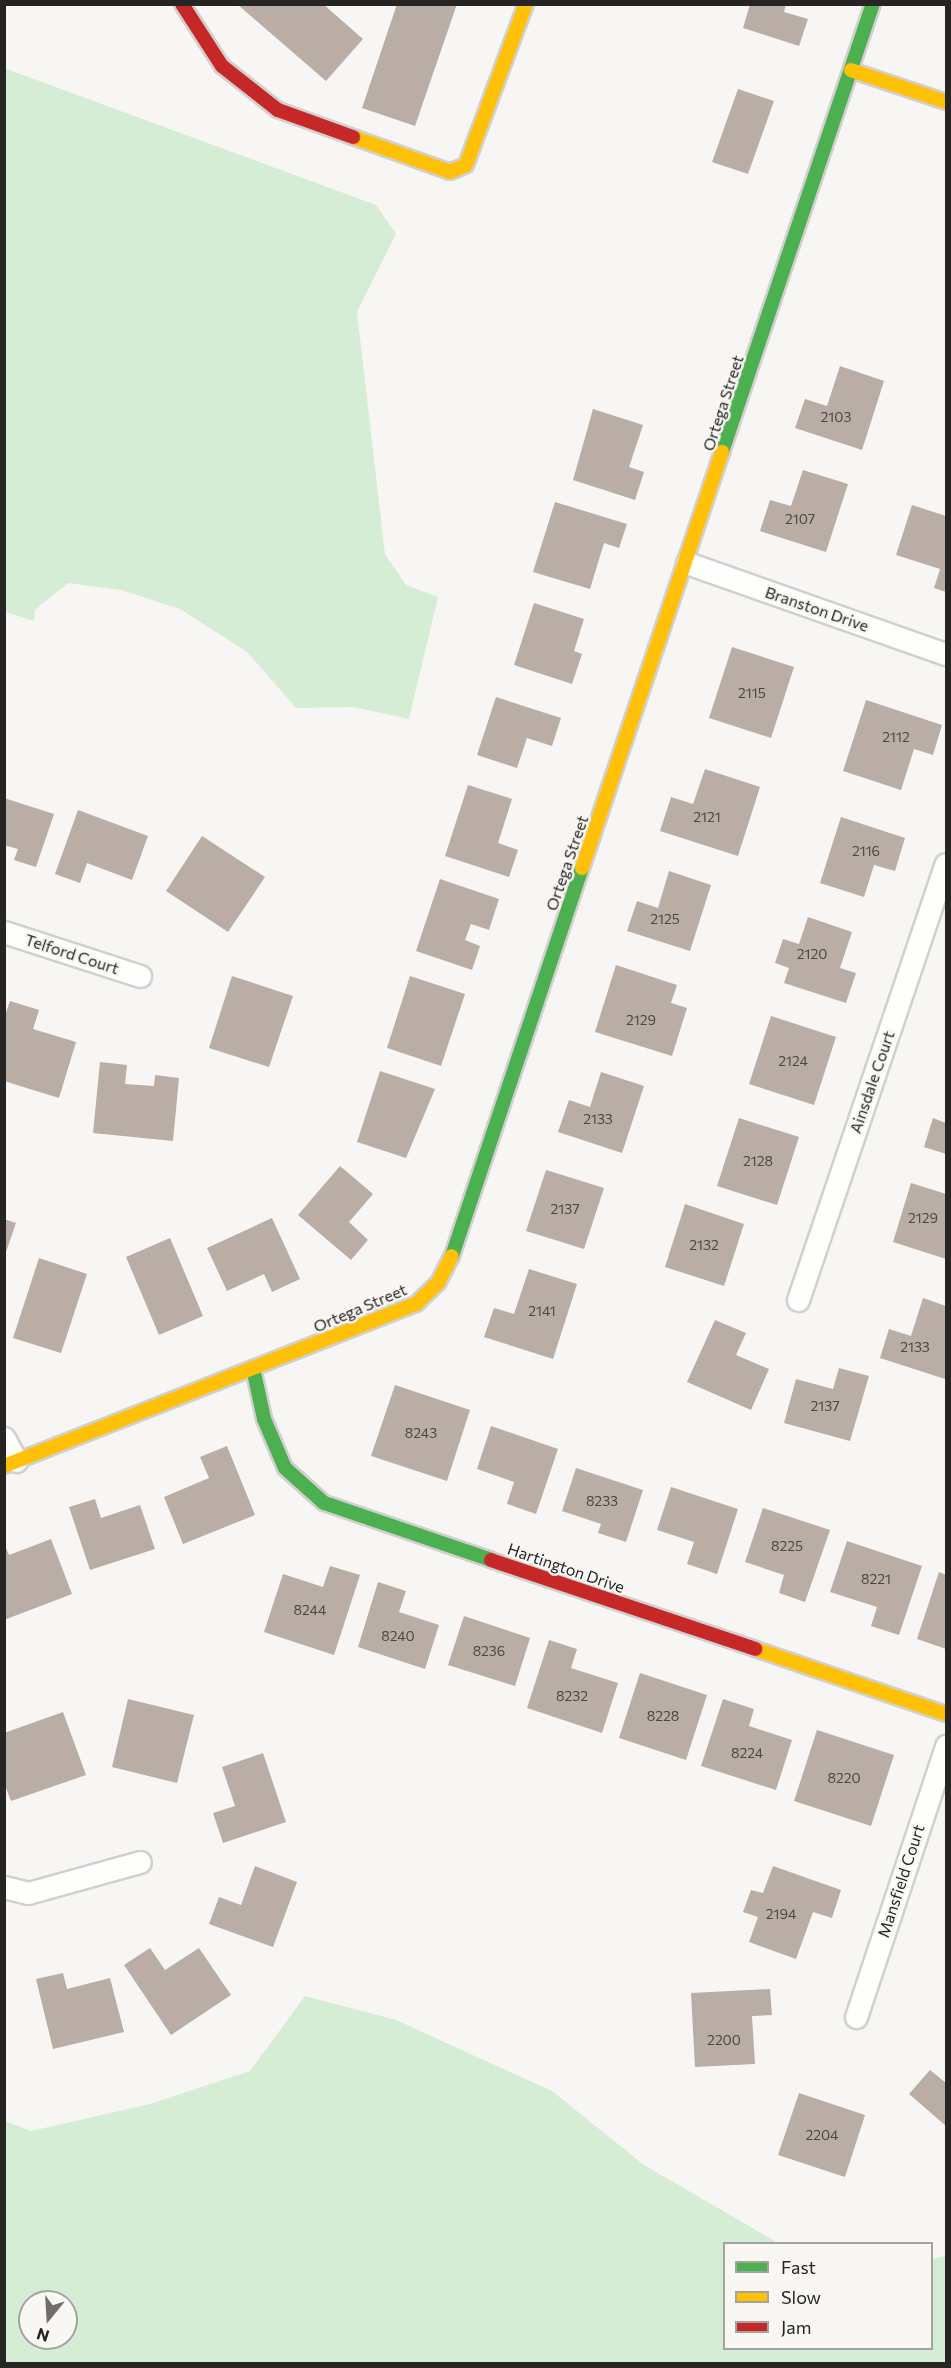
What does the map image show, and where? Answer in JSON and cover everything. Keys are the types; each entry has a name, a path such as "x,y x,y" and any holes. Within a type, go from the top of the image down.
{"street":[{"path":"182,4 222,66 278,110 450,172 466,165 478,141 526,4"},
{"name":"Ortega Street","path":"10,1464 416,1304 442,1276 687,563 873,4"},
{"path":"851,70 946,102"},
{"name":"Branston Drive","path":"687,563 946,654"},
{"name":"Ainsdale Court","path":"798,1300 946,864"},
{"name":"Telford Court","path":"4,932 140,976"},
{"name":"Hartington Drive","path":"253,1368 264,1419 285,1468 324,1503 946,1714"},
{"path":"4,1438 10,1464"},
{"name":"Mansfield Court","path":"856,2017 946,1746"},
{"path":"4,1887 28,1893 140,1862"}],"green space":[{"path":"4,68 376,205 396,234 357,312 385,554 406,585 438,597 409,719 353,707 296,708 247,652 180,609 121,590 68,583 35,610 34,621 5,612"},
{"path":"305,1996 396,2020 552,2091 644,2165 776,2242 723,2242 723,2350 933,2350 933,2259 946,2256 946,2363 5,2363 5,2121 31,2131 150,2104 250,2071"}],"building":[{"path":"237,4 323,4 363,39 326,81"},
{"path":"397,4 457,4 415,126 362,108"},
{"path":"750,4 786,4 784,12 808,19 799,46 743,28"},
{"path":"738,89 774,101 748,174 712,162"},
{"path":"840,366 884,381 862,450 795,428 805,399 827,406"},
{"path":"593,409 643,425 629,467 644,472 635,500 573,480"},
{"path":"803,470 848,484 826,552 760,531 770,500 791,506"},
{"path":"555,502 627,524 619,548 604,543 590,589 533,572"},
{"path":"912,505 946,516 946,592 934,588 940,569 896,555"},
{"path":"534,603 584,619 574,651 582,654 572,684 514,665"},
{"path":"732,647 794,667 771,738 709,718"},
{"path":"496,697 561,718 552,746 527,738 517,768 477,755"},
{"path":"866,700 942,725 933,755 914,749 901,790 843,771"},
{"path":"705,769 760,787 738,856 660,831 671,797 693,804"},
{"path":"468,785 512,799 498,843 518,850 509,877 445,856"},
{"path":"4,798 54,814 36,867 14,860 18,849 4,845"},
{"path":"78,810 148,836 132,880 87,863 80,883 55,874"},
{"path":"841,817 905,838 895,871 874,865 864,897 820,883"},
{"path":"202,836 265,877 228,932 166,891"},
{"path":"669,871 711,885 690,951 627,931 637,901 658,908"},
{"path":"440,879 499,899 489,930 471,924 465,940 480,946 472,970 416,951"},
{"path":"808,917 852,932 840,968 856,973 846,1003 784,983 789,968 775,963 783,939 799,944"},
{"path":"616,965 677,985 671,1003 687,1008 672,1056 595,1032"},
{"path":"232,976 293,996 269,1067 209,1048"},
{"path":"410,976 465,994 441,1066 387,1048"},
{"path":"10,1001 39,1010 33,1029 76,1042 59,1098 4,1081 4,1018"},
{"path":"771,1016 836,1037 814,1105 749,1084"},
{"path":"100,1062 127,1065 125,1084 154,1086 155,1075 179,1078 173,1141 93,1133"},
{"path":"380,1071 435,1089 406,1158 357,1142"},
{"path":"601,1072 644,1086 622,1153 558,1132 569,1100 590,1107"},
{"path":"739,1118 799,1137 777,1205 717,1186"},
{"path":"933,1118 946,1123 946,1154 924,1147"},
{"path":"340,1166 373,1194 349,1222 368,1240 351,1260 298,1215"},
{"path":"546,1170 604,1188 584,1249 526,1231"},
{"path":"911,1183 946,1194 946,1259 893,1242"},
{"path":"685,1204 744,1224 724,1286 665,1267"},
{"path":"272,1218 300,1279 272,1292 264,1274 227,1291 207,1248"},
{"path":"4,1219 16,1223 5,1255 4,1255"},
{"path":"170,1238 203,1316 159,1335 126,1257"},
{"path":"39,1258 87,1274 61,1353 13,1338"},
{"path":"529,1269 577,1284 553,1359 484,1337 494,1308 514,1314"},
{"path":"923,1298 946,1306 945,1379 880,1358 889,1329 911,1336"},
{"path":"715,1320 746,1333 736,1355 769,1369 751,1410 687,1382"},
{"path":"839,1368 869,1376 850,1441 784,1423 796,1379 833,1389"},
{"path":"395,1385 470,1410 447,1481 371,1456"},
{"path":"491,1426 558,1449 536,1514 507,1504 514,1482 477,1469"},
{"path":"227,1446 255,1515 183,1544 164,1497 209,1478 200,1457"},
{"path":"576,1468 643,1490 626,1542 598,1533 601,1524 562,1511"},
{"path":"671,1487 738,1509 717,1574 687,1564 694,1542 657,1530"},
{"path":"95,1499 101,1518 140,1505 155,1549 90,1570 69,1507"},
{"path":"763,1508 830,1530 805,1602 779,1593 784,1575 745,1562"},
{"path":"51,1539 72,1594 4,1620 4,1543 9,1555"},
{"path":"847,1541 922,1566 899,1635 871,1626 877,1607 830,1592"},
{"path":"330,1566 360,1575 334,1655 264,1632 283,1574 323,1587"},
{"path":"939,1572 946,1575 946,1649 917,1639"},
{"path":"378,1582 406,1591 399,1612 439,1625 425,1669 358,1647"},
{"path":"464,1616 530,1638 515,1686 448,1665"},
{"path":"549,1640 577,1649 571,1668 618,1683 602,1733 527,1708"},
{"path":"640,1673 707,1695 686,1760 619,1738"},
{"path":"128,1699 194,1715 177,1783 112,1767"},
{"path":"723,1699 754,1709 749,1726 792,1740 776,1790 701,1766"},
{"path":"63,1712 86,1775 11,1801 4,1783 4,1733"},
{"path":"817,1730 894,1755 871,1826 794,1801"},
{"path":"263,1753 286,1822 223,1843 213,1813 235,1806 222,1767"},
{"path":"255,1866 297,1882 273,1947 209,1924 219,1897 241,1905"},
{"path":"773,1866 841,1890 832,1918 813,1912 796,1959 749,1942 758,1917 743,1912 751,1890 763,1893"},
{"path":"150,1948 165,1970 199,1948 231,1995 171,2035 124,1965"},
{"path":"63,1973 67,1989 110,1978 124,2032 53,2049 36,1979"},
{"path":"770,1989 772,2015 752,2016 755,2064 695,2067 691,1993"},
{"path":"930,2070 946,2083 946,2126 909,2094"},
{"path":"799,2093 865,2115 845,2177 778,2155"}],"traffic: fast":[{"path":"722,452 873,4"},
{"path":"452,1256 582,868"},
{"path":"253,1368 264,1419 285,1468 324,1503 491,1560"}],"traffic: slow":[{"path":"353,137 450,172 466,165 526,4"},
{"path":"851,70 946,102"},
{"path":"582,868 722,452"},
{"path":"4,1466 416,1304 438,1283 452,1256"},
{"path":"755,1649 946,1714"}],"traffic: jam":[{"path":"182,4 222,66 278,110 353,137"},
{"path":"491,1560 755,1649"}]}
